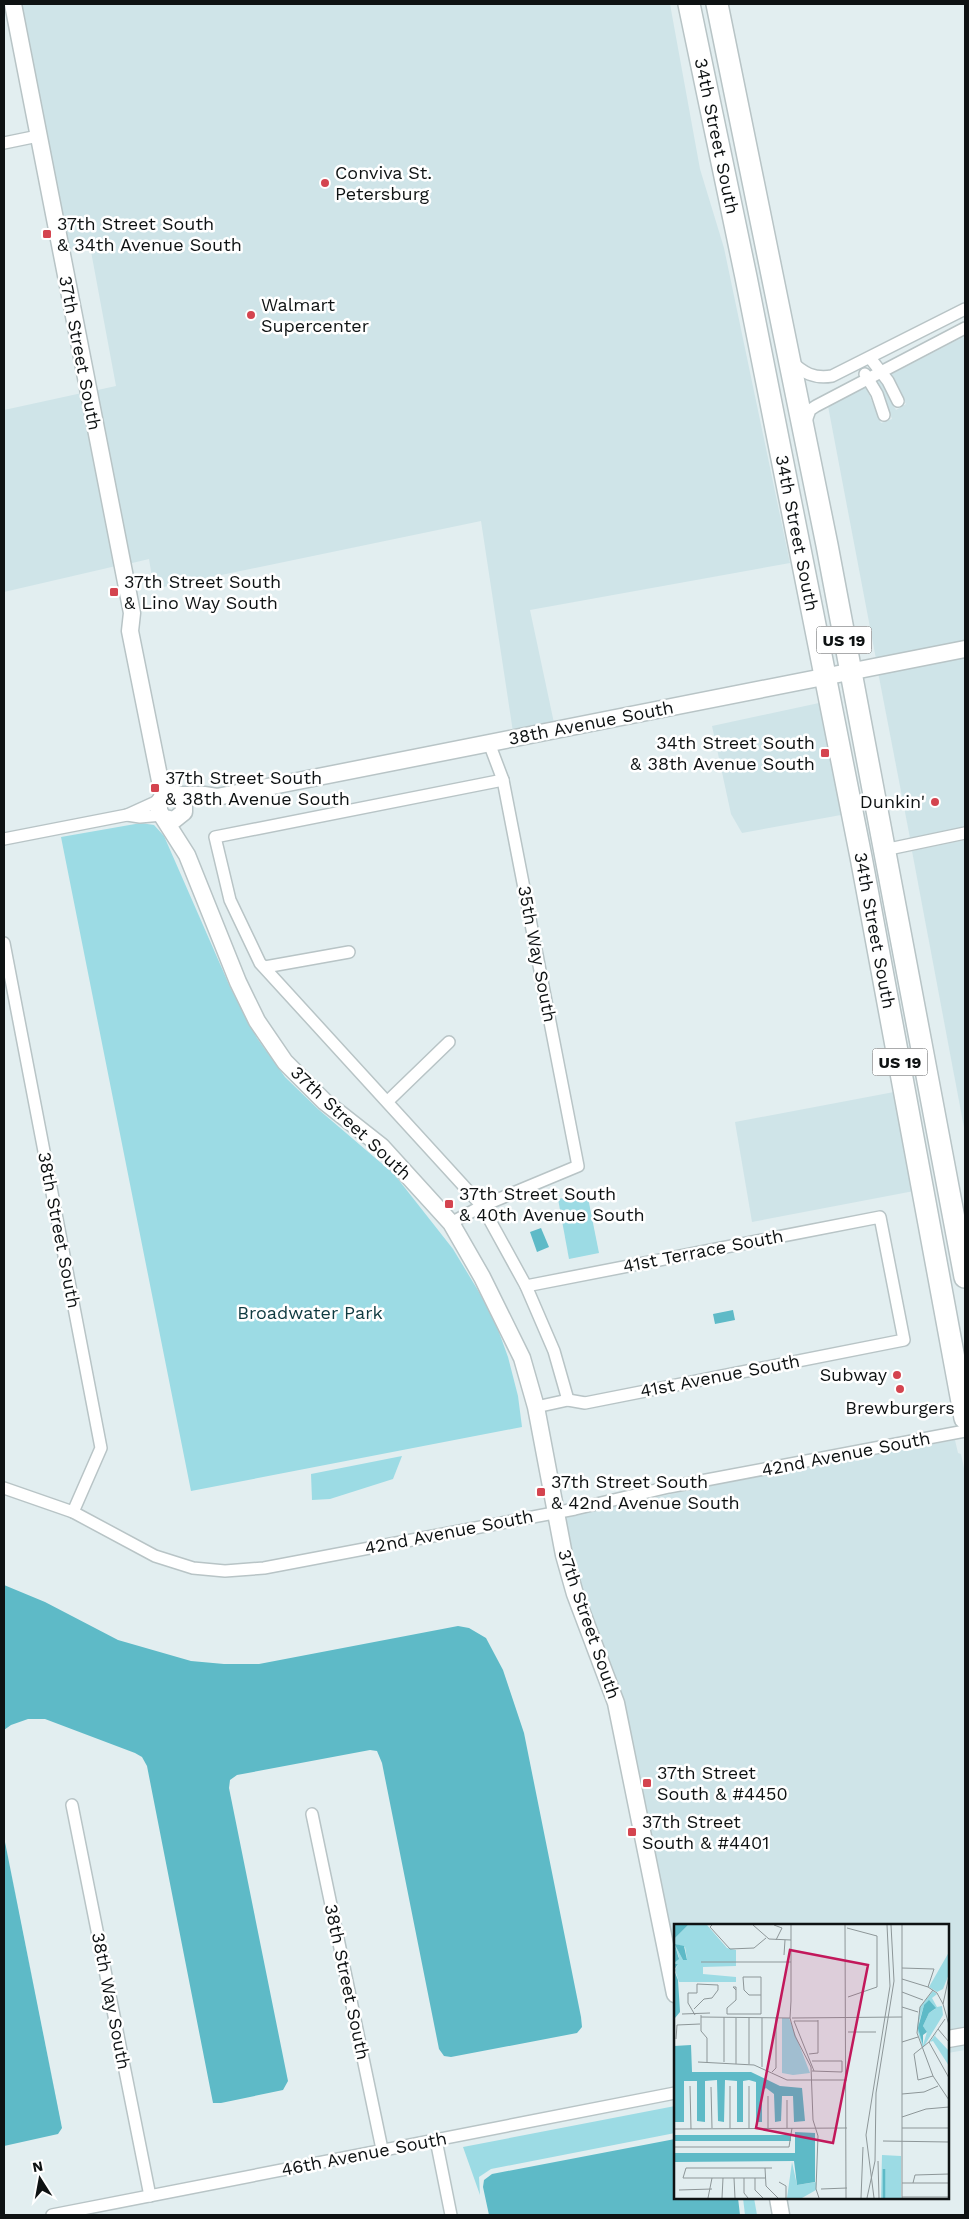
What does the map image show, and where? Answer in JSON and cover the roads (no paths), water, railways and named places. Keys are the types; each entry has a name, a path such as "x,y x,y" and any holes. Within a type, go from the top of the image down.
{"highway":[{"name":"34th Street South","path":"689,4 709,33 790,360 827,545 965,1277"},
{"name":"34th Street South","path":"718,4 709,33 746,277 892,1020 965,1418"},
{"path":"746,277 761,292 781,384 788,393 798,398"},
{"path":"771,408 785,418 789,427 810,520 827,545"},
{"path":"875,933 891,960 899,998 916,1014"},
{"path":"892,1020 904,1033 916,1086 934,1110"}],"street":[{"name":"37th Street South","path":"13,4 132,613 130,631 172,805 187,855 238,982 257,1021 285,1062 325,1102 380,1146 451,1223 482,1277 522,1358 536,1408 564,1555 576,1594 616,1702 674,1989"},
{"path":"4,143 38,136"},
{"path":"790,360 806,373 823,377 832,376 965,309"},
{"path":"804,431 810,410 965,328"},
{"path":"870,358 888,381 898,401"},
{"path":"858,364 877,394 884,415"},
{"name":"38th Avenue South","path":"4,839 127,815 172,805 204,795 217,797 965,648"},
{"name":"35th Way South","path":"482,1206 578,1166 503,780 489,743"},
{"path":"503,780 215,837 230,900 265,968 482,1206 526,1286 554,1351 568,1400"},
{"path":"884,850 965,833"},
{"name":"38th Street South","path":"4,943 101,1448 73,1512"},
{"path":"265,968 349,952"},
{"path":"388,1101 449,1042"},
{"path":"451,1223 482,1206"},
{"name":"41st Terrace South","path":"526,1286 880,1217 904,1340"},
{"name":"41st Avenue South","path":"536,1408 568,1400 585,1403 904,1340"},
{"name":"42nd Avenue South","path":"4,1488 73,1512 155,1556 193,1568 225,1571 264,1568 575,1509 669,1487 965,1431"},
{"name":"38th Way South","path":"72,1805 150,2196"},
{"name":"38th Street South","path":"312,1814 382,2149"},
{"path":"949,2039 965,2036"},
{"name":"46th Avenue South","path":"52,2215 674,2093"},
{"path":"436,2140 451,2215"},
{"path":"778,2199 781,2215"}],"place":[{"name":"Conviva St. Petersburg","path":"325,183"},
{"name":"37th Street South & 34th Avenue South","path":"47,234"},
{"name":"Walmart Supercenter","path":"251,315"},
{"name":"37th Street South & Lino Way South","path":"114,592"},
{"name":"34th Street South & 38th Avenue South","path":"825,753"},
{"name":"37th Street South & 38th Avenue South","path":"155,788"},
{"name":"Dunkin'","path":"935,802"},
{"name":"37th Street South & 40th Avenue South","path":"449,1204"},
{"name":"Subway","path":"897,1375"},
{"name":"Brewburgers","path":"900,1389"},
{"name":"37th Street South & 42nd Avenue South","path":"541,1492"},
{"name":"37th Street South & #4450","path":"647,1783"},
{"name":"37th Street South & #4401","path":"632,1832"}],"park label":[{"name":"Broadwater Park","path":"310,1313"}]}
